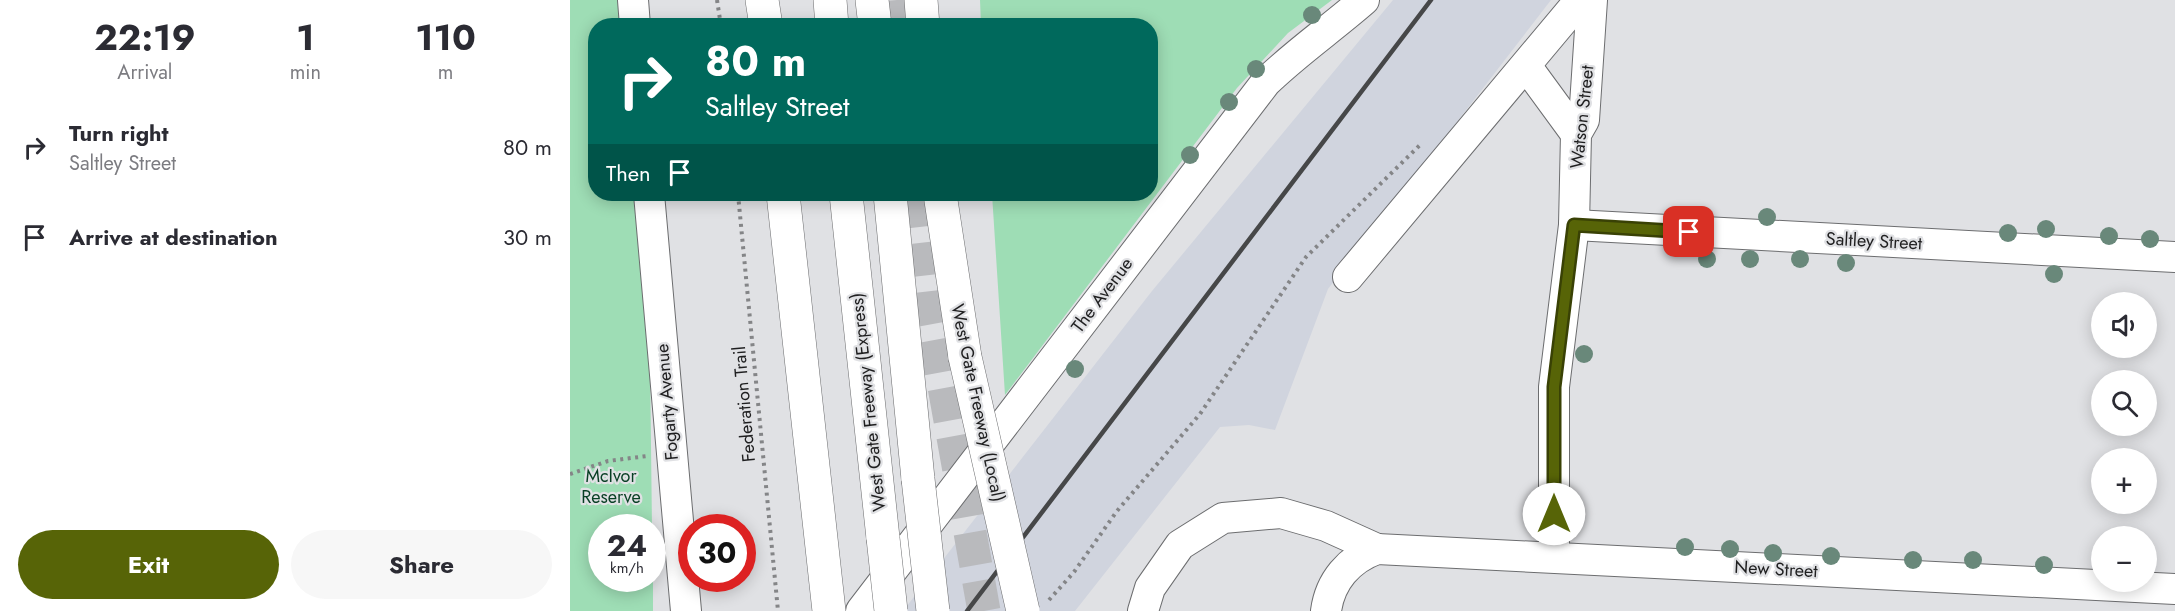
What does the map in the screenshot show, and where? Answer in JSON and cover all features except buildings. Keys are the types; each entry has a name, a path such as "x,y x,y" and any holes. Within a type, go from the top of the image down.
{"highway":[{"path":"830,0 831,18"},
{"path":"872,0 873,18"},
{"path":"921,0 922,18"},
{"path":"784,201 828,604"},
{"name":"West Gate Freeway (Express)","path":"847,201 891,611"},
{"path":"891,201 933,611"},
{"name":"West Gate Freeway (Local)","path":"941,201 965,357 1035,607"}],"street":[{"path":"633,0 634,18"},
{"name":"The Avenue","path":"861,611 1266,82 1299,50 1335,25 1364,0"},
{"path":"1348,277 1493,102 1527,67 1580,0"},
{"name":"Watson Street","path":"1554,557 1554,387 1574,225 1576,134 1584,120 1592,0"},
{"path":"1527,67 1576,134"},
{"name":"Fogarty Avenue","path":"650,201 686,611"},
{"name":"Saltley Street","path":"1574,225 2175,257"},
{"path":"1143,611 1150,588 1180,545 1223,518 1281,513 1326,526 1377,549"},
{"path":"1326,611 1342,571 1359,556 1377,549"},
{"name":"New Street","path":"1377,549 2175,589"}],"path":[{"path":"717,0 720,18"},
{"path":"1035,607 1074,572 1118,511 1200,414 1306,257 1425,140"},
{"name":"Federation Trail","path":"739,201 778,611"},
{"path":"570,474 608,461 672,453"}],"shaded area":[{"path":"1393,0 1551,0 1328,289 1275,430 1249,425 1220,427 1075,611 903,611 1152,291"}],"green space":[{"name":"McIvor Reserve","path":"570,0 633,0 634,18 588,18 588,201 648,201 652,514 588,514 588,592 653,592 653,611 570,611"},
{"path":"980,0 1332,0 1288,33 1237,88 1158,193 1158,18 981,18"},
{"path":"992,201 1152,201 1005,395"}],"tunnel":[{"path":"897,0 898,18"},
{"path":"918,201 930,308 984,611"}],"railway":[{"path":"967,611 1431,0"}],"route":[{"path":"1554,514 1554,387 1574,225 1689,232"}]}
